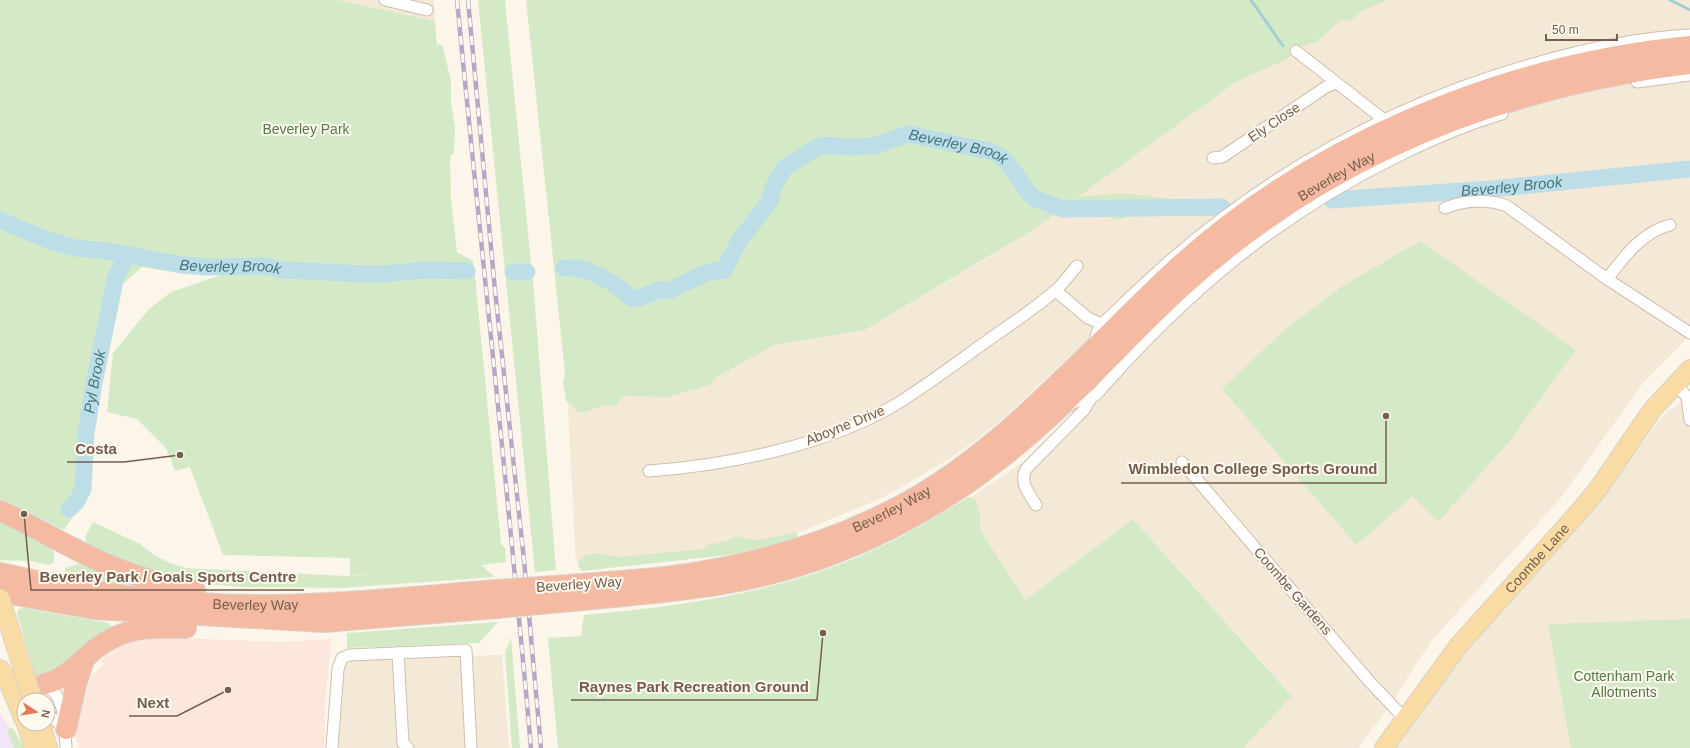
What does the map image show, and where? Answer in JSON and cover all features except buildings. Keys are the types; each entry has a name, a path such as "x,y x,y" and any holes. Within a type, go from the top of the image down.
{"highway":[{"name":"Beverley Way","path":"583,592 732,565 823,541 875,518 901,505 956,472 1002,433 1092,350 1171,273 1206,243 1253,207 1300,176 1356,145 1464,98 1529,77 1624,54 1690,46"},
{"name":"Beverley Way","path":"0,592 94,609 324,622 496,599 583,592 727,584 764,575 851,547 908,519 964,485 993,465 1050,415 1181,288 1217,257 1302,195 1372,155 1430,129 1481,110 1531,94 1626,72 1690,64"},
{"path":"0,511 103,563 171,586 197,590 344,602"},
{"name":"Beverley Way","path":"0,573 97,592 186,601 269,605 496,599"},
{"path":"39,692 112,638 121,633 139,628 161,627 231,629 324,622"},
{"path":"66,739 76,685 84,660"}],"main road":[{"name":"Coombe Lane","path":"1384,748 1459,645 1560,534 1593,495 1652,410 1675,383 1690,369"},
{"path":"0,598 39,692"},
{"path":"4,674 39,692"},
{"path":"4,674 16,698"},
{"path":"31,732 34,748"},
{"path":"35,732 48,748"}],"street":[{"path":"385,0 427,10"},
{"name":"Beverley Way","path":"1092,350 1098,330 1102,324 1184,248 1257,192 1329,147 1383,119 1493,75 1591,49 1647,39 1690,35"},
{"path":"1296,51 1335,83 1370,107 1383,119"},
{"name":"Beverley Way","path":"1050,415 1066,408 1076,400 1091,398 1096,395 1162,324 1211,278 1303,209 1353,178 1417,147 1498,115 1581,92 1690,75"},
{"name":"Ely Close","path":"1213,158 1222,158 1326,87 1335,83"},
{"path":"1445,208 1455,204 1495,202 1508,206 1607,279 1690,333"},
{"path":"1607,279 1621,261 1650,232 1670,225"},
{"name":"Aboyne Drive","path":"649,471 691,468 760,454 837,431 868,419 895,405 934,379 1056,291 1077,266"},
{"path":"1056,291 1088,318 1102,324"},
{"path":"1675,383 1687,397 1690,420"},
{"name":"Beverley Way","path":"1036,505 1023,482 1023,476 1026,470 1084,410 1091,398"},
{"name":"Coombe Gardens","path":"1182,462 1369,681 1405,719"},
{"path":"332,748 338,669 342,658 350,655 466,650 471,747"},
{"path":"398,653 403,743 408,748"},
{"path":"56,693 66,739"},
{"path":"56,725 66,739"}],"shaded area":[{"path":"338,0 434,0 435,21"},
{"path":"1381,0 1690,0 1690,39 1550,63 1089,338 1006,416 977,439 951,458 882,498 802,531 768,541 727,548 576,562 567,388 700,387 774,345 865,330 984,260 1040,224 1236,82 1284,51 1343,17"},
{"path":"1690,71 1690,335 1643,383 1560,499 1432,640 1385,712 1358,748 1243,748 1292,695 1133,519 1025,600 963,502 1025,461 1067,420 1091,385 1323,191 1540,98"},
{"path":"1690,398 1690,748 1397,748 1465,651 1596,506 1660,419 1670,409"},
{"path":"148,637 281,642 331,639 326,693 324,748 79,748 76,737 77,725 91,676 104,664 101,661 120,645 128,641"},
{"path":"502,655 509,748 336,748 342,667 354,660"},
{"path":"0,713 15,735 21,748 0,748"}],"green space":[{"name":"Beverley Park","path":"0,0 338,0 435,21 437,46 439,44 443,47 451,81 451,102 455,128 454,152 450,157 451,198 457,252 473,261 501,544 505,548 506,562 481,565 495,577 340,588 244,587 201,584 173,579 87,547 85,537 93,522 140,544 154,555 170,563 186,568 346,576 370,574 350,575 350,558 223,555 190,467 175,471 166,448 137,419 107,412 113,353 149,309 171,292 221,275 178,273 142,267 117,289 104,332 94,390 87,495 64,530 0,499"},
{"path":"478,0 505,0 534,294 556,570 535,572"},
{"path":"526,0 1387,0 1364,10 1349,21 1341,20 1316,42 1300,47 1287,59 1236,82 1078,197 1123,193 1222,205 1216,210 1136,211 1121,220 1094,213 1079,216 1070,215 1063,212 1056,214 1021,237 865,330 774,345 714,379 712,384 669,397 626,396 622,397 616,405 600,406 586,412 579,412 566,401 563,383 565,373"},
{"path":"1420,241 1576,350 1508,443 1438,522 1413,496 1356,545 1222,389 1284,330 1341,287"},
{"path":"969,497 974,499 976,502 980,515 980,529 1025,600 1133,519 1292,696 1243,748 558,748 548,638 581,636 584,615 700,601 775,585 812,574 848,561 895,540"},
{"path":"0,520 52,549 54,562 49,565 30,561 0,560"},
{"path":"796,532 798,535 795,539 737,554 582,571 578,566 579,561 585,555 599,553 619,557 704,549 708,545 729,540 736,536 753,540"},
{"path":"78,564 125,582 128,585 91,581 65,574 65,568"},
{"path":"24,608 109,623 111,626 77,651 58,668 36,678 17,614 19,609"},
{"name":"Cottenham Park Allotments","path":"1690,619 1690,748 1571,748 1548,624"},
{"path":"498,622 479,643 347,648 347,633"},
{"path":"511,638 520,748 512,748 505,652"},
{"path":"13,728 24,748 14,748 7,730"}],"waterway":[{"path":"1251,0 1283,46"},
{"path":"1670,0 1690,10"},
{"name":"Beverley Brook","path":"564,268 573,268 591,272 600,276 617,286 631,298 639,298 659,290 670,290 708,272 724,270 742,236 770,201 773,188 784,168 823,145 850,147 874,146 908,134 989,151 1000,156 1006,161 1030,194 1036,199 1063,209 1222,207"},
{"name":"Beverley Brook","path":"1332,200 1491,189 1690,169"},
{"name":"Beverley Brook","path":"0,220 48,240 75,248 108,251 183,265 206,267 265,266 283,270 365,274 426,270 467,271"},
{"name":"Pyl Brook","path":"69,509 77,501 83,489 86,433 94,383 116,276 128,254"},
{"name":"Beverley Brook","path":"513,272 527,272"}],"railway":[{"path":"457,0 514,561 531,748"},
{"path":"468,0 495,290 524,560 541,748"}],"place":[{"name":"Wimbledon College Sports Ground","path":"1386,416"},
{"name":"Costa","path":"180,455"},
{"name":"Beverley Park / Goals Sports Centre","path":"24,514"},
{"name":"Raynes Park Recreation Ground","path":"823,633"},
{"name":"Next","path":"228,690"}]}
